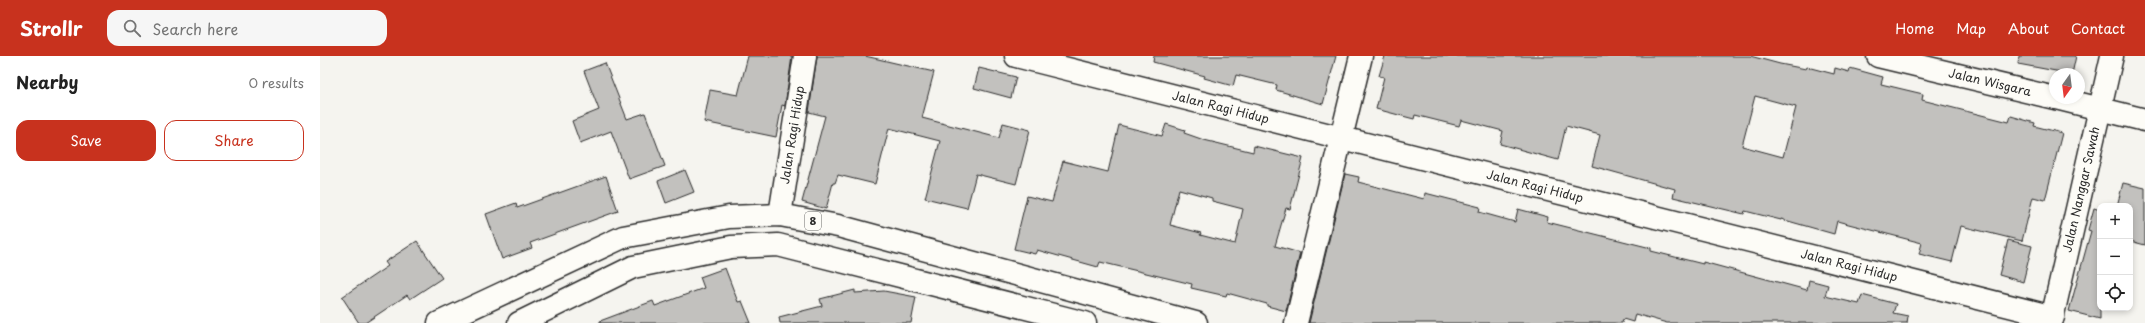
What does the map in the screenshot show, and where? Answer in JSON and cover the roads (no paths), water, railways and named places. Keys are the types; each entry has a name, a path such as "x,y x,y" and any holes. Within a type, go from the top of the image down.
{"main road":[{"name":"Jalan Ragi Hidup","path":"780,215 805,56"},
{"name":"Jalan Ragi Hidup","path":"1016,56 2052,320"},
{"path":"1296,323 1361,56"},
{"name":"Jalan Wisgara","path":"1878,56 2049,97"},
{"name":"Jalan Nanggar Sawah","path":"2052,320 2112,56"},
{"name":"Jalan Wisgara","path":"2082,104 2145,120"},
{"name":"8","path":"439,323 623,237 729,218 780,215 838,226 1196,323"},
{"path":"519,323 633,267 731,246 778,245 1085,323"}]}
